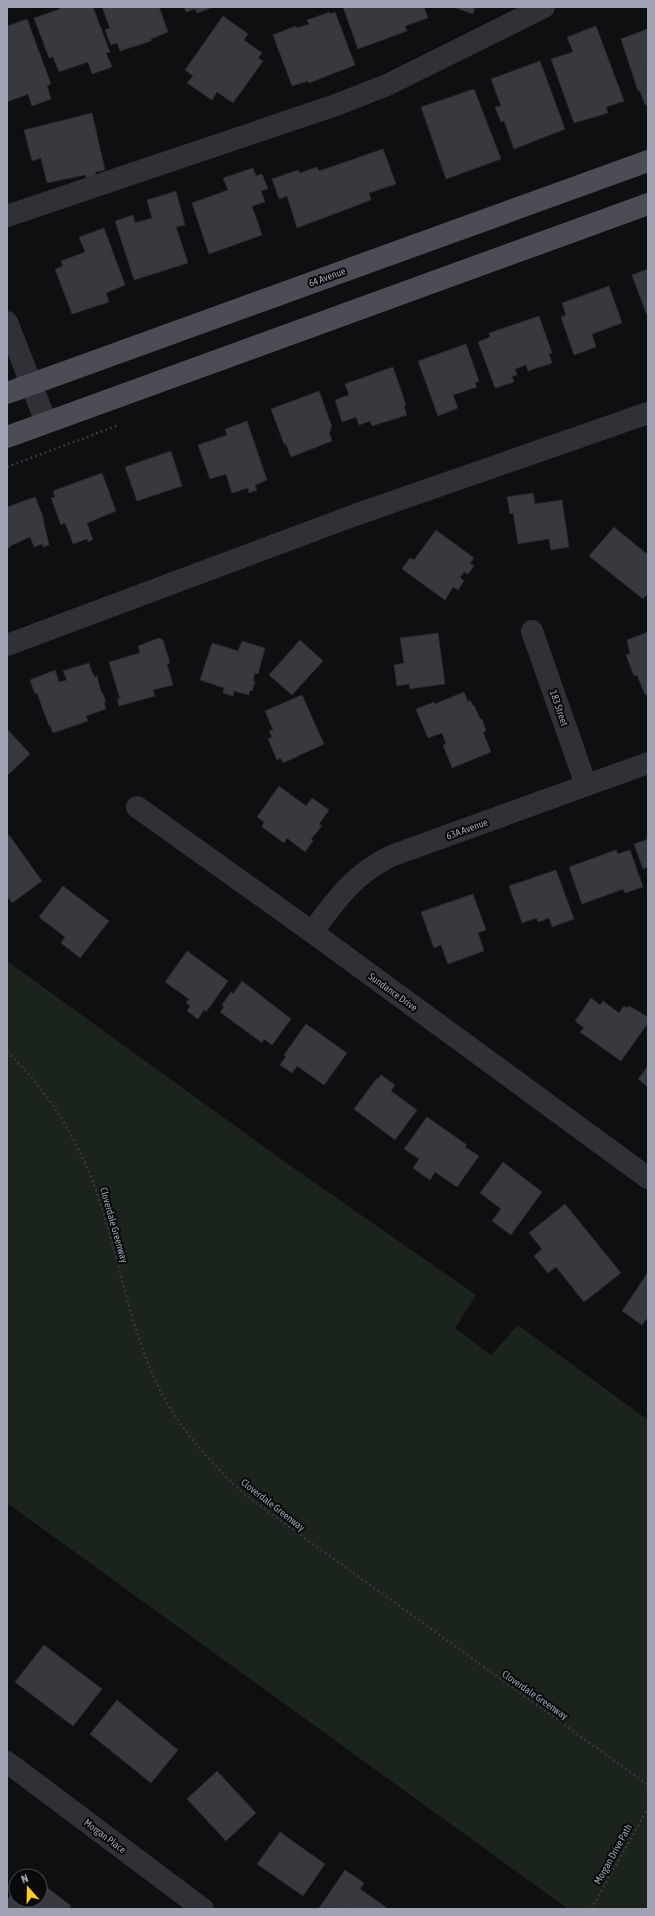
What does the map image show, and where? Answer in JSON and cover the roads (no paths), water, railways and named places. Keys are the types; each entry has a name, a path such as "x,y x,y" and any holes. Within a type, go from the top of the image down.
{"main road":[{"name":"64 Avenue","path":"7,394 648,161"},
{"path":"7,436 648,204"}],"street":[{"path":"7,216 336,105 387,85 544,7"},
{"path":"7,322 46,422"},
{"path":"7,645 354,515 648,413"},
{"name":"183 Street","path":"532,631 586,786"},
{"name":"63A Avenue","path":"312,932 358,877 373,865 399,853 648,763"},
{"name":"Sundance Drive","path":"137,807 312,932 648,1178"},
{"name":"Morgan Place","path":"7,1762 203,1909"}]}
